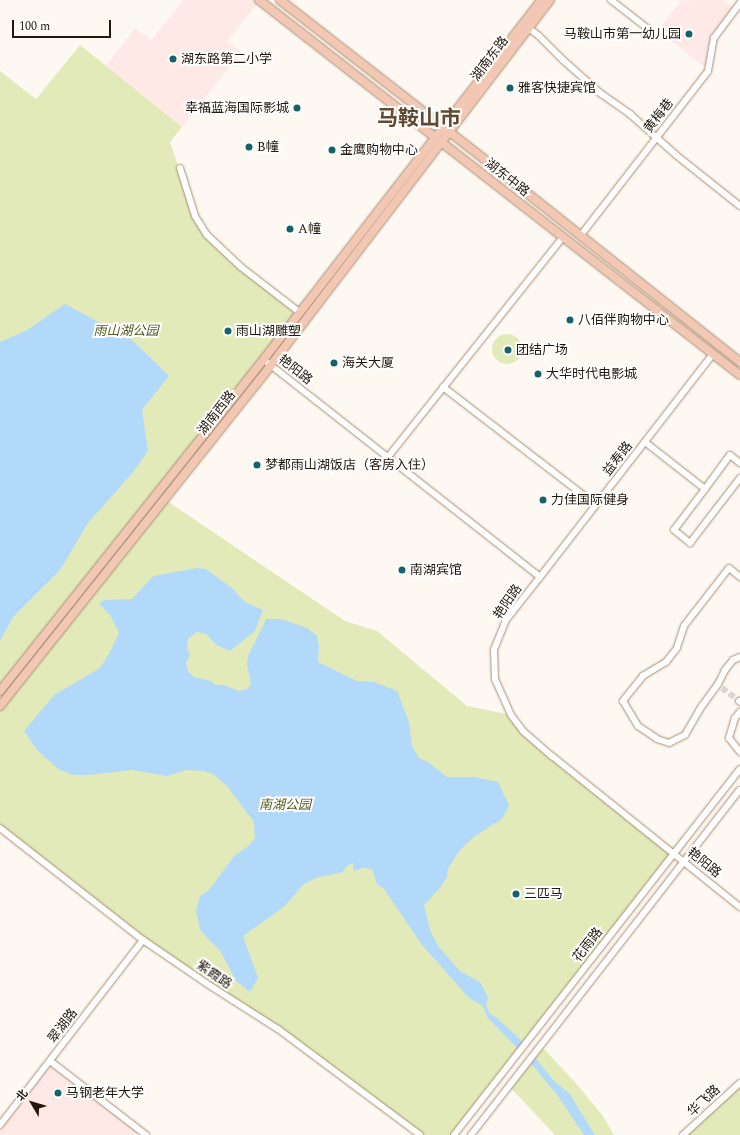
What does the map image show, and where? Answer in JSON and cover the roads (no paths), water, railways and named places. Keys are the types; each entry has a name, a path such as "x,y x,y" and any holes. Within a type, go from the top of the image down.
{"main road":[{"name":"湖东中路","path":"259,0 740,375"},
{"name":"湖东中路","path":"280,0 581,235 740,362"},
{"path":"438,140 540,0"},
{"name":"湖南东路","path":"446,130 550,0"},
{"name":"湖南西路","path":"0,691 264,359 299,312 438,140"},
{"name":"湖南西路","path":"0,706 271,365 438,140"}],"street":[{"path":"611,0 647,28"},
{"name":"黄梅巷","path":"581,235 708,72 714,38 740,3"},
{"path":"529,28 600,93 631,115 740,206"},
{"path":"180,168 196,216 208,236 241,267 299,312"},
{"path":"388,457 563,237"},
{"name":"益寿路","path":"540,577 713,354"},
{"name":"艳阳路","path":"264,359 540,577 506,620 494,650 496,679 511,715 524,732 740,907"},
{"path":"443,387 596,505"},
{"path":"644,442 705,489"},
{"path":"740,463 730,455 674,530 690,543 740,478"},
{"path":"740,577 729,568 684,626 677,648 666,662 643,676 623,701 638,726 657,739 669,742 685,736 702,706 720,686 725,670 733,660 740,657"},
{"path":"740,712 736,718 729,738 740,752"},
{"name":"花雨路","path":"454,1135 740,769"},
{"path":"471,1135 740,790"},
{"name":"紫霞路","path":"0,828 143,940 212,987 278,1029 420,1135"},
{"name":"翠湖路","path":"0,1125 143,940"},
{"path":"50,1060 146,1135"},
{"name":"华飞路","path":"683,1135 740,1083"}],"water":[{"path":"65,304 132,340 169,376 142,410 148,451 134,471 88,523 60,570 13,617 0,641 0,342 27,330"},
{"path":"197,568 206,569 232,588 245,602 263,610 255,631 230,651 216,645 206,634 197,632 188,639 187,648 190,656 186,662 188,671 194,677 211,681 216,685 224,685 239,691 247,689 251,684 247,664 248,656 266,619 281,619 307,628 317,636 319,646 318,662 357,681 374,682 397,691 409,722 412,746 419,758 428,762 447,777 474,777 498,782 509,805 502,819 475,836 460,850 448,868 447,877 440,888 424,905 430,930 438,946 460,971 481,983 488,998 486,1005 490,1014 497,1018 525,1044 520,1051 487,1017 483,1006 469,998 422,945 384,889 377,884 372,869 362,868 354,871 353,863 347,866 343,872 316,878 304,884 285,906 243,936 258,978 250,992 236,981 221,952 200,930 196,911 200,896 209,890 234,856 247,847 255,838 254,822 227,786 213,774 203,771 186,770 167,776 132,770 88,775 73,775 58,769 37,750 24,731 54,695 100,668 109,654 119,633 110,615 99,603 104,600 132,599 153,576"},
{"path":"533,1055 554,1081 569,1093 595,1135 584,1135 558,1096 529,1061"}],"tunnel":[{"path":"722,688 739,701"}],"place":[{"name":"马鞍山市第一幼儿园","path":"689,34"},
{"name":"湖东路第二小学","path":"173,59"},
{"name":"雅客快捷宾馆","path":"510,88"},
{"name":"幸福蓝海国际影城","path":"297,108"},
{"name":"B幢","path":"249,147"},
{"name":"金鹰购物中心","path":"332,150"},
{"name":"A幢","path":"290,229"},
{"name":"八佰伴购物中心","path":"570,320"},
{"name":"雨山湖雕塑","path":"228,331"},
{"name":"团结广场","path":"508,350"},
{"name":"海关大厦","path":"334,363"},
{"name":"大华时代电影城","path":"538,374"},
{"name":"梦都雨山湖饭店（客房入住）","path":"257,465"},
{"name":"力佳国际健身","path":"543,500"},
{"name":"南湖宾馆","path":"402,570"},
{"name":"三匹马","path":"516,894"},
{"name":"马钢老年大学","path":"58,1093"}],"district":[{"name":"马鞍山市","path":"419,119"}],"park label":[{"name":"雨山湖公园","path":"126,331"},
{"name":"南湖公园","path":"285,805"}]}
